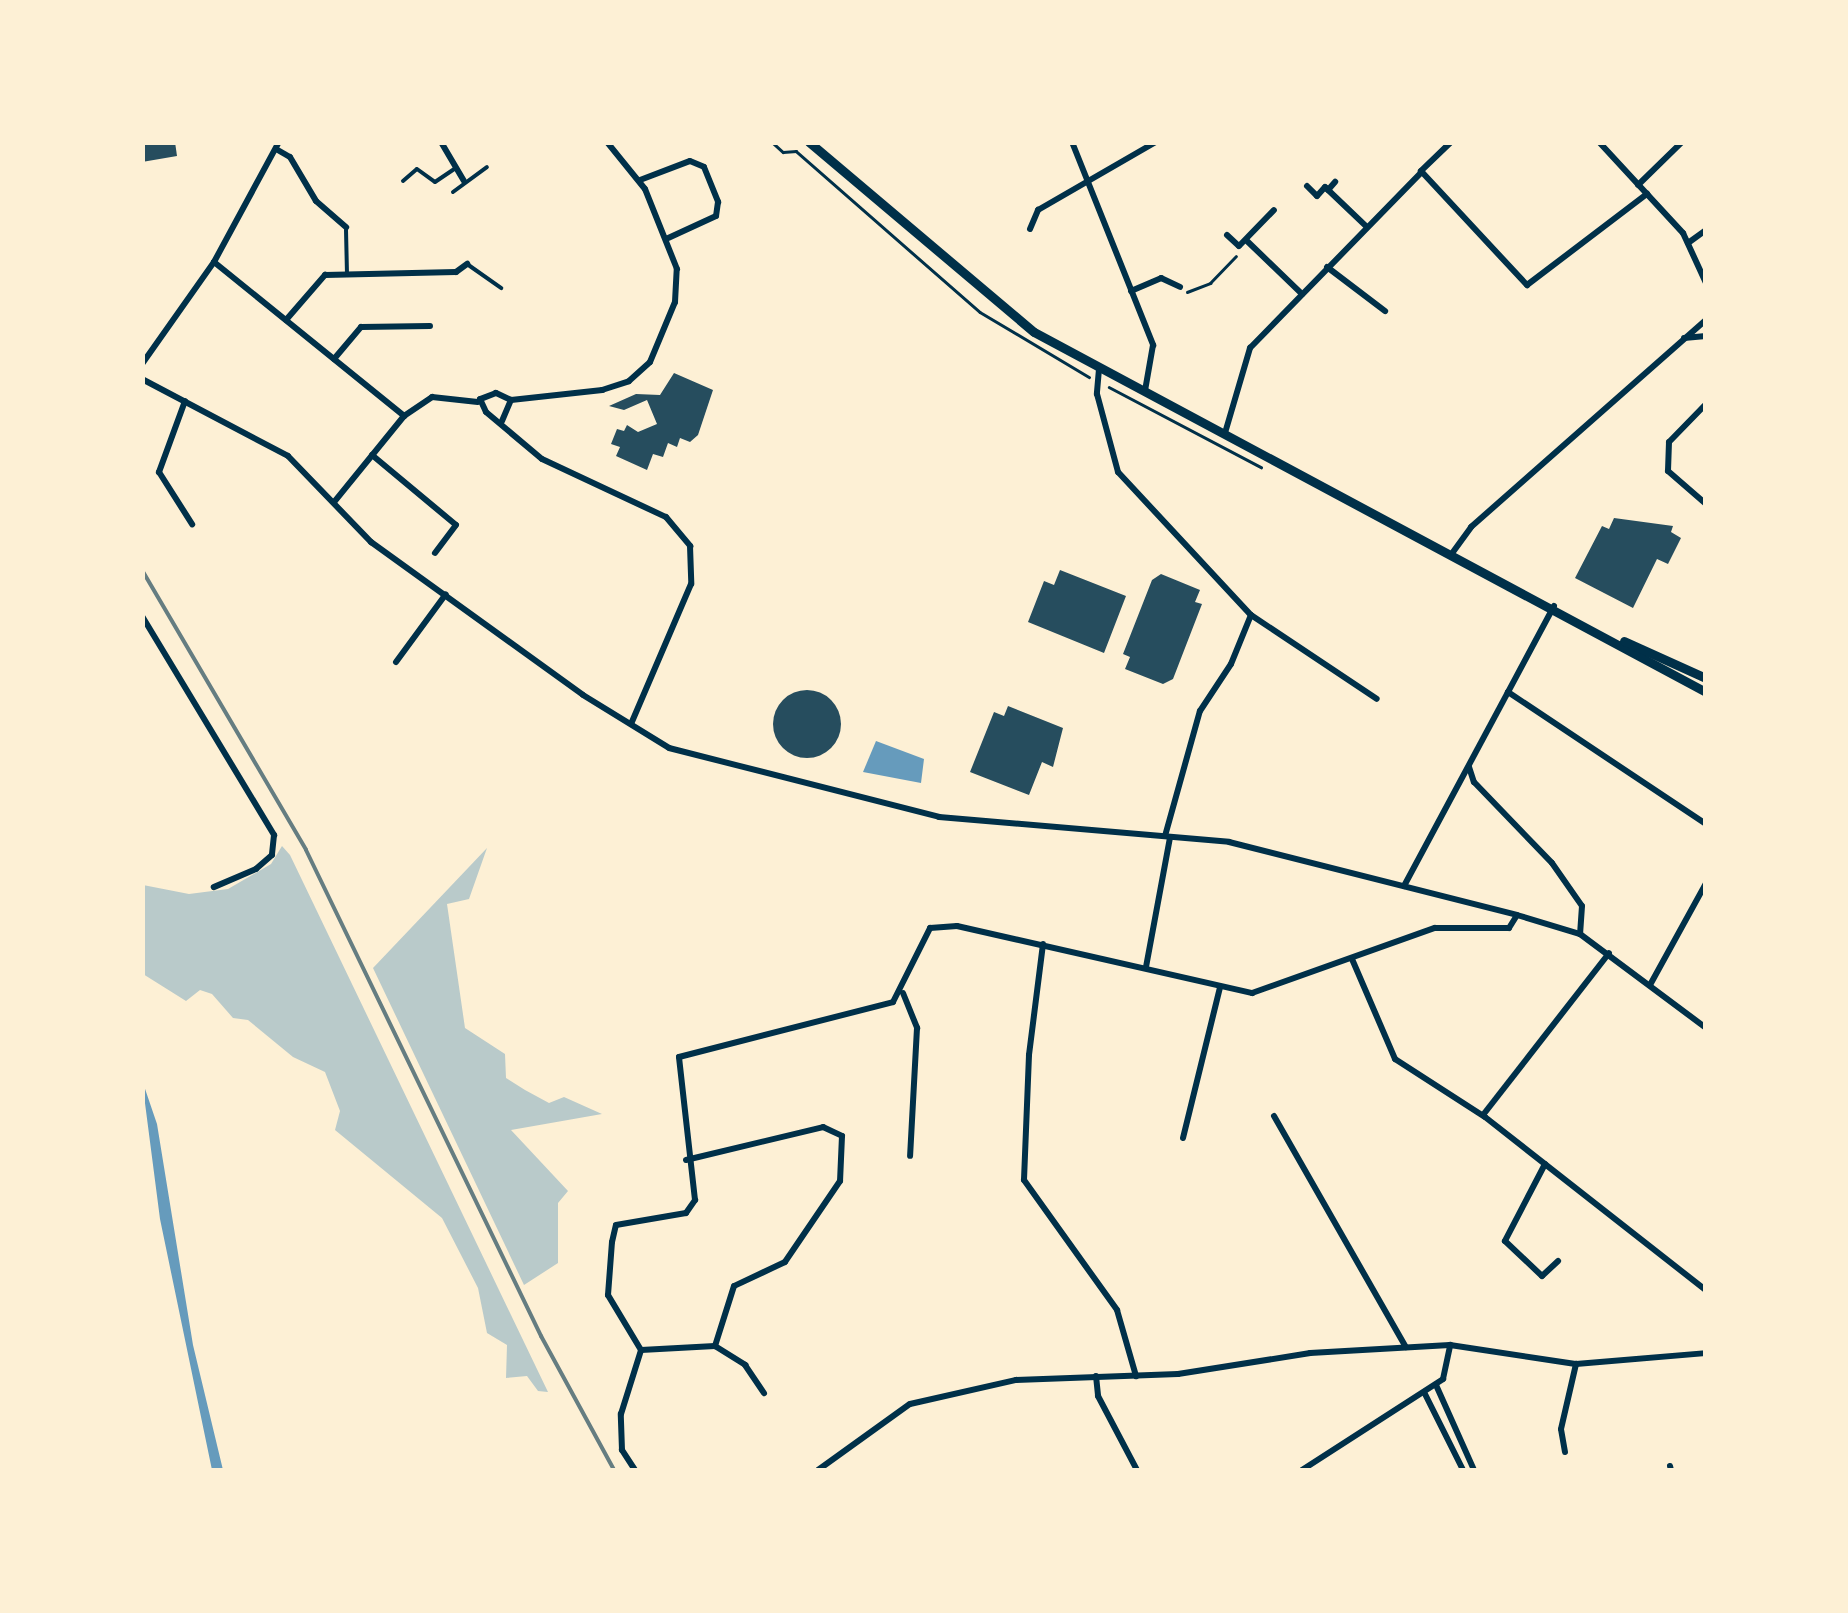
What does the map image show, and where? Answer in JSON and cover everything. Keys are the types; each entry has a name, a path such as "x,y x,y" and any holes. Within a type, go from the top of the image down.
{"main road":[{"path":"809,142 986,298 1099,369 1616,638 1706,678"},
{"path":"1616,638 1706,692"}],"street":[{"path":"441,142 464,180"},
{"path":"334,502 404,416 432,397 478,402 496,393 511,400 602,390 644,369 677,291 666,240 640,180 606,142"},
{"path":"1072,142 1153,345 1144,392"},
{"path":"1030,230 1038,210 1156,142"},
{"path":"1225,433 1246,355 1451,142"},
{"path":"1599,142 1688,243 1706,283"},
{"path":"1638,185 1682,142"},
{"path":"142,364 214,262 277,146 290,157 316,201 346,227"},
{"path":"640,180 690,161 704,167 718,202 716,216 666,240"},
{"path":"1422,172 1527,285 1646,194"},
{"path":"1307,186 1317,196 1335,182"},
{"path":"1328,190 1366,226"},
{"path":"1242,243 1274,210"},
{"path":"1688,243 1706,230"},
{"path":"1227,234 1302,294"},
{"path":"214,262 404,416"},
{"path":"286,320 321,277 456,272 467,264"},
{"path":"1328,267 1369,304 1385,310"},
{"path":"1130,291 1162,278 1180,287"},
{"path":"1453,552 1471,527 1706,320"},
{"path":"334,359 362,327 430,326"},
{"path":"1683,338 1706,336"},
{"path":"1099,369 1097,394 1118,472 1251,614 1377,700"},
{"path":"142,379 288,456 372,542 631,724 712,763 938,817 1047,831 1168,836 1248,846 1517,915 1580,934 1706,1028"},
{"path":"186,400 159,472 192,524"},
{"path":"502,422 511,400"},
{"path":"478,402 542,460 666,517 690,546 691,584 631,724"},
{"path":"1706,404 1668,442 1668,471 1706,504"},
{"path":"372,455 456,526 434,554"},
{"path":"396,662 446,594"},
{"path":"1404,886 1554,606"},
{"path":"1146,967 1168,836 1200,712 1227,672 1251,614"},
{"path":"142,616 274,836 272,855 256,869 214,888"},
{"path":"1508,692 1706,824"},
{"path":"1468,766 1474,782 1552,863 1582,906 1580,934"},
{"path":"1650,985 1706,883"},
{"path":"634,1470 622,1450 621,1414 641,1350 608,1295 612,1242 616,1225 693,1208 679,1057 894,1002 903,993 930,928 957,926 1220,987 1265,992 1435,928 1509,928 1517,915"},
{"path":"1043,944 1029,1055 1024,1180 1117,1310 1136,1376"},
{"path":"1482,1115 1608,952"},
{"path":"1352,959 1395,1058 1482,1115 1706,1290"},
{"path":"1183,1138 1220,987"},
{"path":"903,993 917,1028 910,1156"},
{"path":"1695,1020 1706,1010"},
{"path":"1274,1116 1406,1348"},
{"path":"686,1160 823,1126 842,1136 840,1181 786,1262 734,1286 715,1346"},
{"path":"1546,1164 1505,1240 1542,1276 1558,1262"},
{"path":"641,1350 680,1343 715,1346 745,1365 764,1393"},
{"path":"1302,1470 1426,1394 1443,1379 1450,1345"},
{"path":"818,1470 876,1424 931,1394 1450,1345 1576,1364 1706,1353"},
{"path":"1566,1452 1561,1429 1576,1364"},
{"path":"1096,1376 1098,1396 1137,1470"},
{"path":"1436,1385 1474,1470"},
{"path":"1426,1394 1463,1470"}],"lane":[{"path":"453,192 464,180 487,167"},
{"path":"404,181 418,169 435,182 456,168"},
{"path":"346,227 347,275"},
{"path":"467,264 501,288"}],"path":[{"path":"772,142 797,152"},
{"path":"1180,287 1186,292 1210,283 1242,243"}],"shaded area":[{"path":"282,846 290,855 548,1392 538,1391 527,1376 506,1378 507,1345 487,1333 478,1288 442,1218 335,1130 340,1111 325,1072 293,1057 248,1020 233,1018 212,994 200,990 186,1001 143,974 143,885 189,894 228,889 271,864"},
{"path":"487,848 469,899 447,904 465,1028 505,1054 506,1078 525,1090 549,1103 564,1097 602,1114 511,1130 568,1191 558,1203 558,1263 524,1285 373,968"}],"water":[{"path":"876,741 924,759 921,783 863,772"},
{"path":"142,1080 157,1124 193,1345 223,1470 212,1470 160,1219"}],"building":[{"path":"142,142 175,142 177,156 142,162"},
{"path":"674,373 713,390 698,435 690,442 680,438 677,447 668,443 663,457 653,454 647,470 616,456 620,447 611,444 617,429 624,431 627,425 638,432 657,424 647,400 624,410 609,406 636,394 660,395"},
{"path":"1614,518 1673,526 1671,532 1681,538 1668,564 1657,559 1633,608 1575,578 1602,526 1609,529"},
{"path":"1060,570 1126,596 1104,653 1028,622 1044,581 1054,585"},
{"path":"1161,574 1200,590 1195,602 1202,604 1173,679 1163,684 1125,669 1130,657 1123,654 1152,580"},
{"path":"807,690 831,700 841,724 831,748 807,758 783,748 773,724 783,700"},
{"path":"1008,706 1063,728 1053,767 1042,762 1029,795 970,772 994,712 1004,716"}],"railway":[{"path":"142,570 306,850 541,1336 614,1470"}]}
